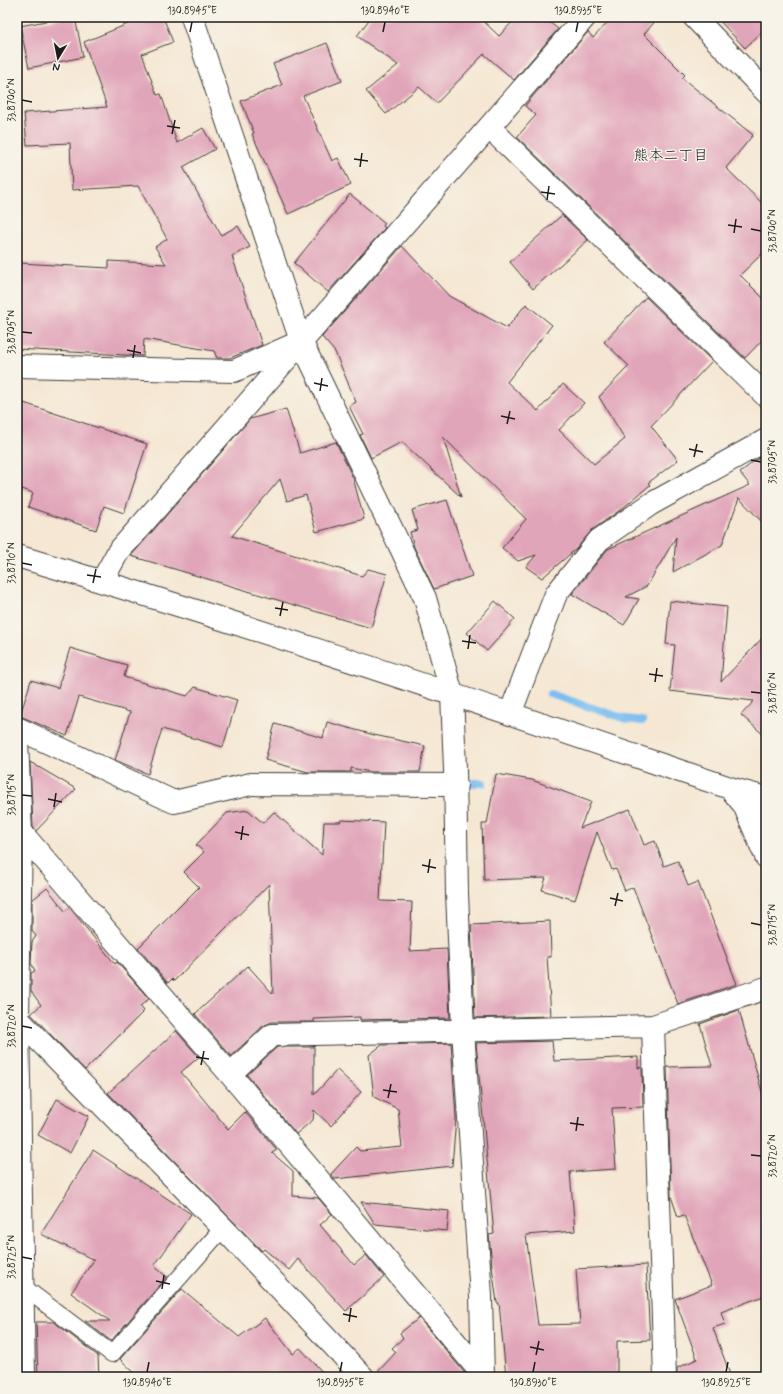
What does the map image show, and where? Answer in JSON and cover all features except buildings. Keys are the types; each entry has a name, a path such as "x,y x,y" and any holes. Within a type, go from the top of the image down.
{"street":[{"path":"192,17 301,341 425,598 452,694 455,777 456,893 463,1030 480,1288 483,1376"},
{"path":"102,581 118,552 301,341 490,128 585,17"},
{"path":"694,17 766,92"},
{"path":"490,128 766,396"},
{"path":"17,366 234,370 301,341"},
{"path":"510,714 556,594 599,540 651,504 766,440"},
{"path":"17,556 102,581 452,694 730,788 766,798"},
{"path":"24,1377 19,1163 18,1019 21,832 17,737 136,784 174,802 251,784 455,777"},
{"path":"730,788 744,805 765,854"},
{"path":"765,854 761,836 762,821 766,804"},
{"path":"21,832 230,1074 483,1376"},
{"path":"230,1074 272,1036 653,1026 766,988"},
{"path":"18,1019 223,1228 363,1377"},
{"path":"653,1026 665,1377"}],"lane":[{"path":"22,1286 112,1354 223,1228"}],"waterway":[{"path":"550,694 626,719 642,721"},
{"path":"457,783 483,783"}],"district":[{"name":"熊本二丁目","path":"671,156"}]}
